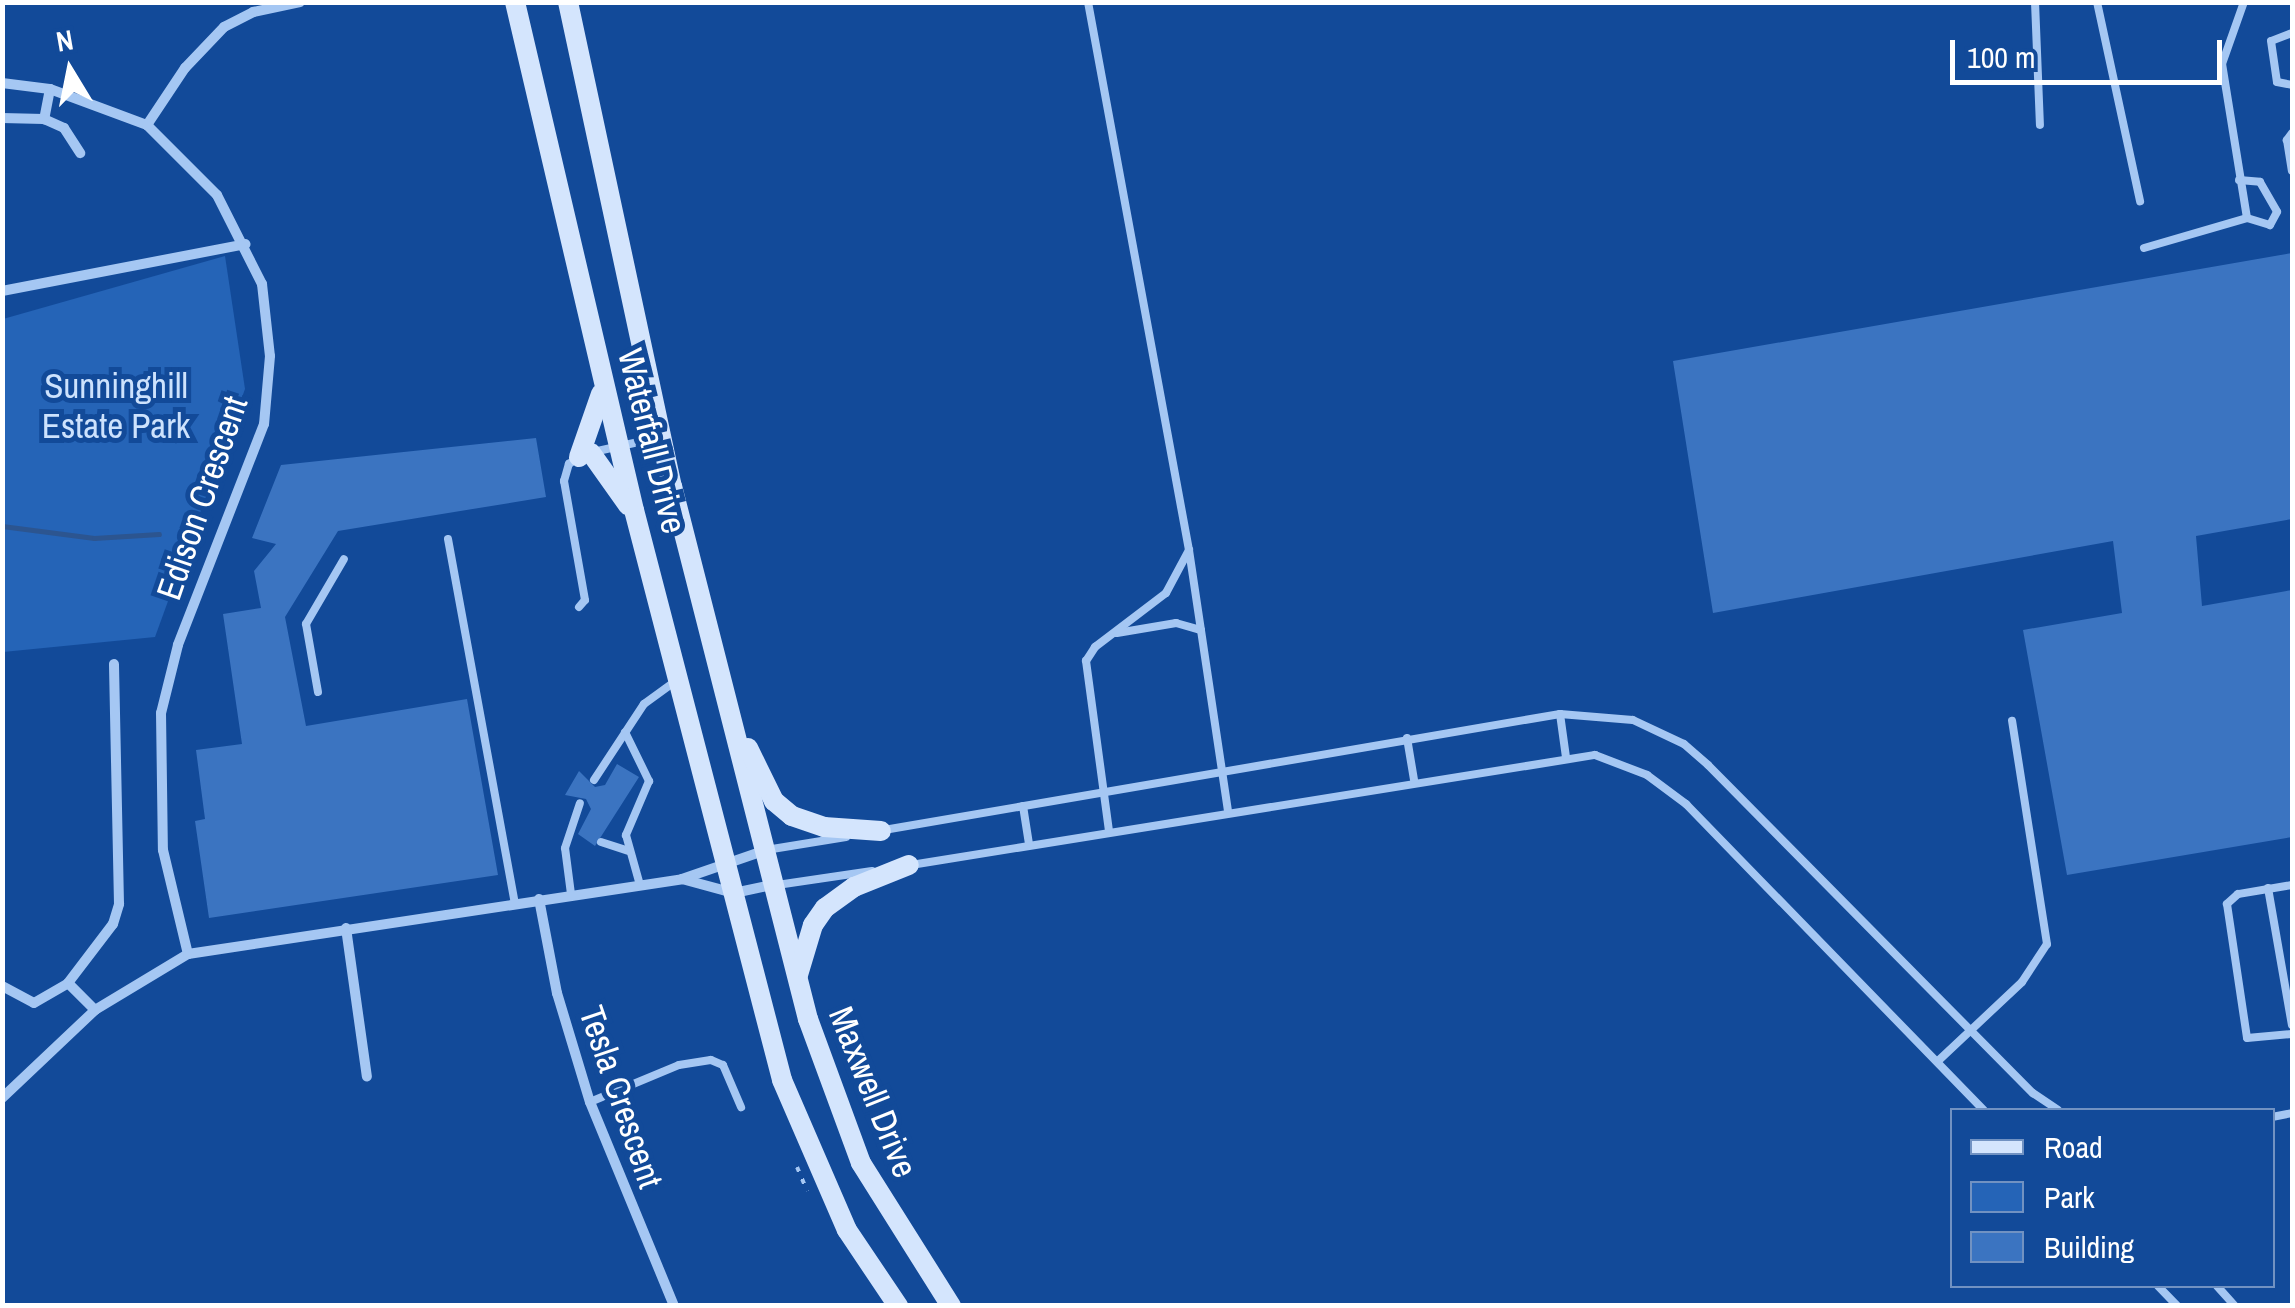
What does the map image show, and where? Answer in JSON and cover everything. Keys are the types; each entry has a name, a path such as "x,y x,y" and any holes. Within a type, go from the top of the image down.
{"main road":[{"name":"Waterfall Drive","path":"516,2 634,510 734,894"},
{"name":"Waterfall Drive","path":"568,2 661,437 772,886"},
{"path":"602,379 599,414 585,455 634,510"},
{"path":"728,711 782,809 824,826 881,830"},
{"path":"797,981 806,942 825,908 854,887 908,865"},
{"name":"Maxwell Drive","path":"772,886 797,981 860,1163 952,1306"},
{"path":"734,894 782,1080 812,1160 847,1230 898,1306"}],"street":[{"path":"147,126 185,68 224,26 253,12 300,2"},
{"name":"Edison Crescent","path":"2,83 50,89 147,126 217,195 245,244 267,317 264,424 178,645 161,713 163,850 188,954"},
{"path":"44,118 50,89"},
{"path":"2,118 44,118 64,128 80,153"},
{"path":"2,291 245,244"},
{"path":"2,986 34,1003 68,983 113,924 119,904 114,664"},
{"path":"2,1098 95,1010 188,954 682,879 726,859 763,851"},
{"path":"682,879 734,894 772,886"},
{"name":"Tesla Crescent","path":"539,900 557,993 590,1102 674,1306"},
{"path":"346,928 367,1077"},
{"path":"68,983 95,1010"}],"lane":[{"path":"1088,2 1189,550 1228,812"},
{"path":"2035,2 2040,125"},
{"path":"2098,2 2140,200"},
{"path":"2244,2 2222,64 2247,218"},
{"path":"2292,32 2271,42 2276,82 2292,85"},
{"path":"2292,133 2287,140 2292,171"},
{"path":"2144,248 2247,218 2270,225 2277,212 2260,182 2239,180"},
{"path":"579,607 584,600 564,481 569,464 585,455 661,437"},
{"path":"448,539 514,903"},
{"path":"1110,831 1086,661 1113,634 1166,593 1189,550"},
{"path":"318,692 306,624 344,559"},
{"path":"1113,634 1176,623 1201,630"},
{"path":"594,780 660,688 679,681"},
{"path":"763,851 1560,714 1634,720 1684,744 1971,1030 2056,1108"},
{"path":"1560,714 1566,756"},
{"path":"1938,1061 2038,965 2048,944 2012,722"},
{"path":"625,732 649,781 628,826 628,851 640,885"},
{"path":"1407,738 1414,780"},
{"path":"772,886 1566,756 1626,764 1662,784 1982,1108"},
{"path":"570,894 573,830 580,803"},
{"path":"1023,806 1029,843"},
{"path":"601,842 628,851"},
{"path":"2292,885 2232,896 2226,904 2244,1032 2254,1041 2292,1034"},
{"path":"2268,888 2292,1025"},
{"path":"590,1102 679,1065 711,1060 723,1065 742,1107"}],"green space":[{"name":"Sunninghill Estate Park","path":"225,256 245,389 155,637 3,652 3,319"}],"building":[{"path":"2292,253 2292,519 2196,536 2202,606 2292,590 2292,837 2067,875 2023,630 2122,613 2113,541 1713,613 1673,361"},
{"path":"536,438 546,497 338,531 285,617 306,726 467,699 498,875 209,918 195,821 205,819 196,750 242,744 223,614 261,608 254,571 276,544 252,538 281,465"},
{"path":"617,764 639,777 595,846 578,834 591,809 586,799 565,795 579,771 595,787 605,785"}],"waterway":[{"path":"2,526 94,538 159,534"}]}
